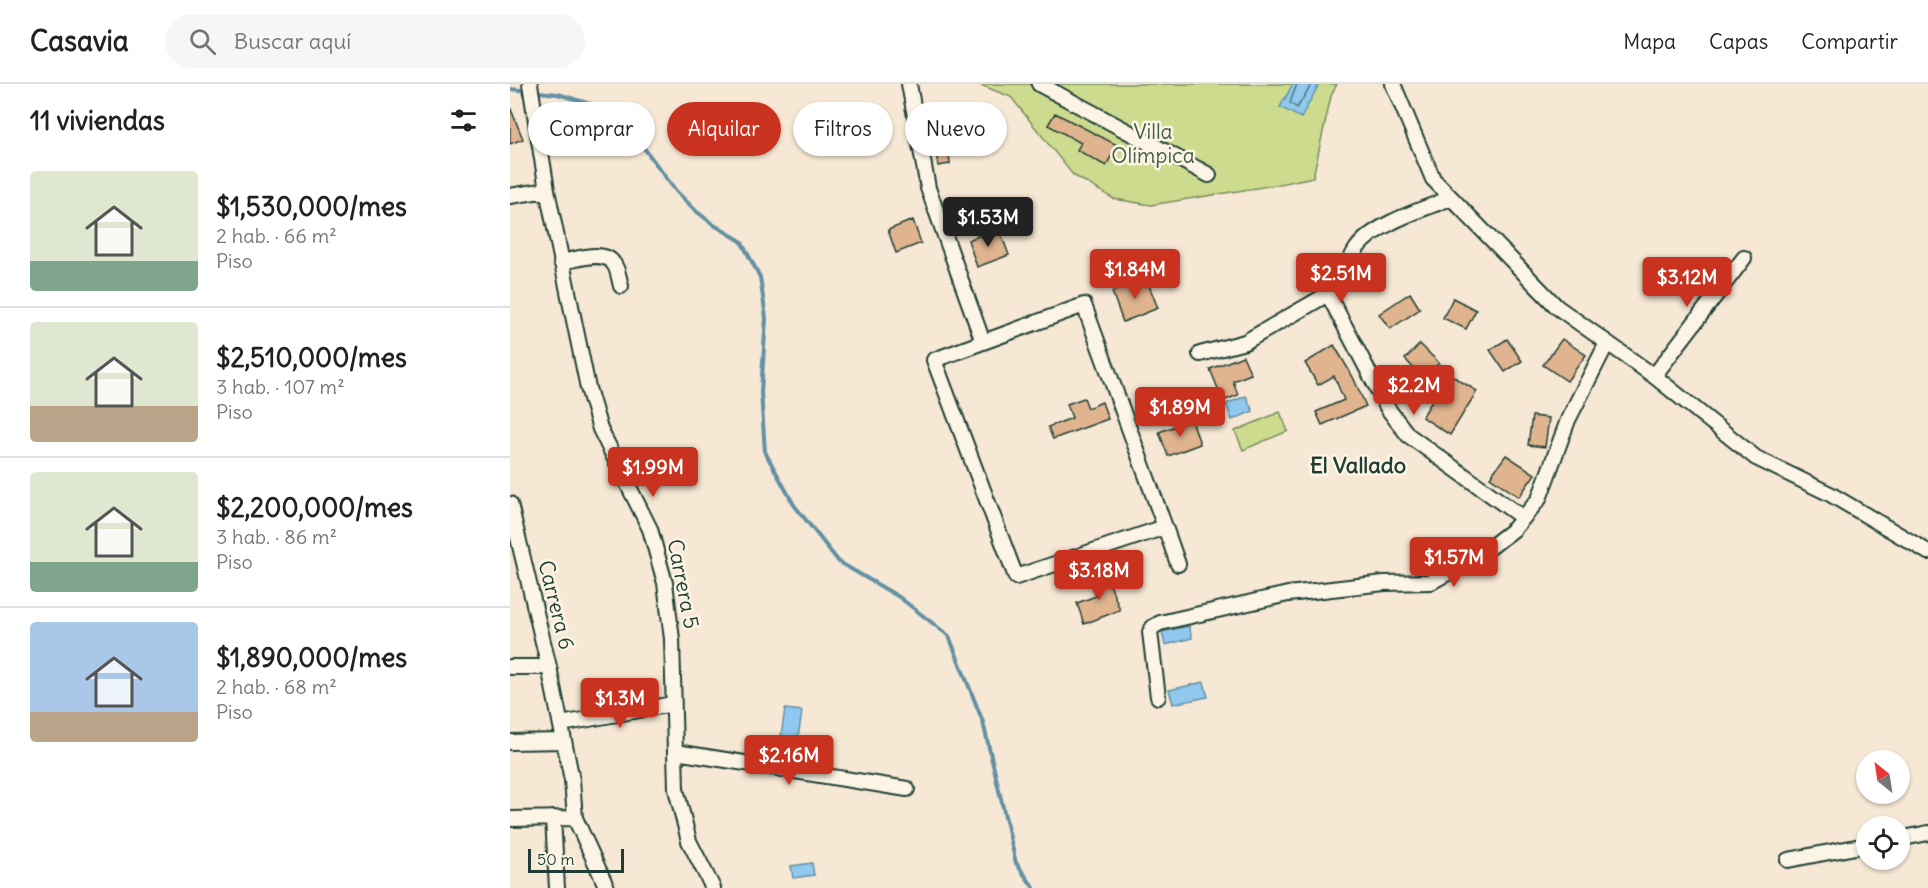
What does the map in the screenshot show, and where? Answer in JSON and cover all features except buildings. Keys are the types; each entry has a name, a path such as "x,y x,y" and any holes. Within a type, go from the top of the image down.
{"street":[{"name":"Carrera 5","path":"530,84 547,190 588,388 600,429 651,529 662,572 672,639 676,789 689,841 713,888"},
{"path":"909,84 928,188 983,342"},
{"path":"1039,84 1209,175"},
{"path":"1393,84 1433,179 1557,307 1654,376 1756,458 1830,494 1928,552"},
{"path":"510,196 547,190"},
{"path":"1200,354 1245,342 1328,294 1338,284 1358,247 1369,235 1450,198"},
{"path":"561,262 600,256 608,258 614,263 621,286"},
{"path":"1654,376 1744,258"},
{"path":"1328,294 1388,409 1408,435 1523,518"},
{"path":"1165,527 1016,577 934,360 1084,305 1165,527 1178,564"},
{"path":"1158,697 1150,632 1160,623 1288,594 1384,583 1431,582 1479,556 1514,529 1539,499 1568,420 1607,343"},
{"name":"Carrera 6","path":"510,508 561,724 572,780 575,818 607,888"},
{"path":"510,667 549,667"},
{"path":"561,724 673,704"},
{"path":"510,742 564,741"},
{"path":"676,752 907,789"},
{"path":"553,818 557,888"},
{"path":"510,819 575,818"},
{"path":"1910,837 1928,833"},
{"path":"1788,860 1856,847"}],"green space":[{"name":"Villa Olímpica","path":"978,84 1337,84 1331,96 1313,177 1151,205 1114,199 1073,175 1011,97"},
{"path":"1280,412 1288,431 1243,450 1235,431"}],"water":[{"path":"1293,84 1319,84 1301,118 1280,107"},
{"path":"1133,258 1137,269 1116,276 1112,265"},
{"path":"1246,396 1253,411 1232,420 1226,404"},
{"path":"1189,626 1192,638 1165,645 1162,632"},
{"path":"1204,682 1208,697 1173,704 1169,690"},
{"path":"785,709 802,711 798,738 781,736"},
{"path":"812,863 814,875 793,878 791,866"}],"waterway":[{"path":"510,89 558,94 606,109 629,128 676,191 696,211 741,241 760,277 766,318 761,392 765,452 794,505 839,562 899,597 949,636 983,722 1016,863 1034,888"}],"district":[{"name":"El Vallado","path":"1358,465"}]}
